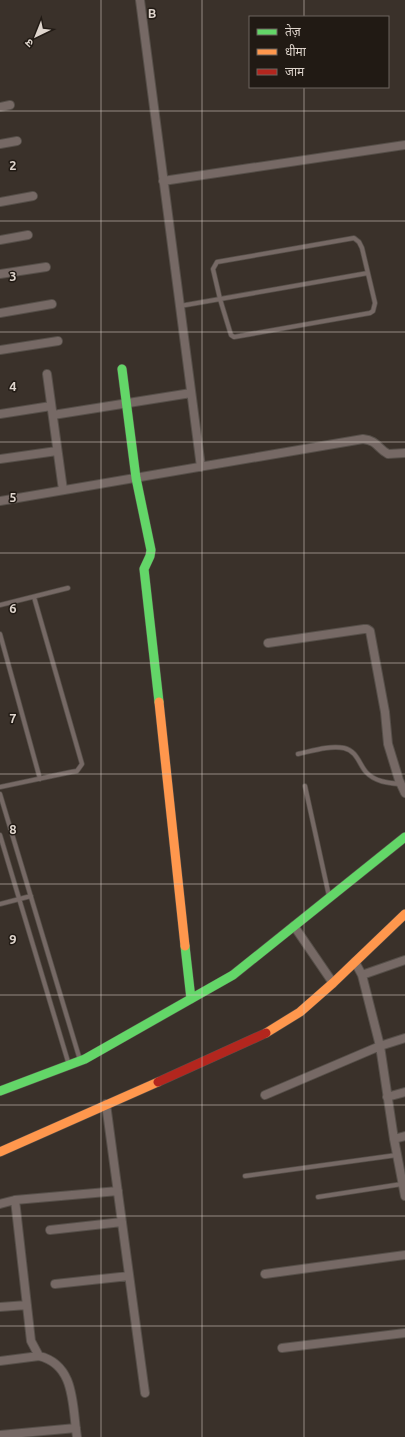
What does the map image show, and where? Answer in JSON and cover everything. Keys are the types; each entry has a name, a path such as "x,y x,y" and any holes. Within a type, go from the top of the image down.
{"main road":[{"path":"122,369 136,478 151,550 144,569 191,999"},
{"path":"0,1091 80,1061 233,975 405,837"},
{"path":"0,1152 269,1032 300,1012 334,983 405,914"}],"street":[{"path":"140,0 201,467"},
{"path":"0,107 10,105"},
{"path":"0,144 17,141"},
{"path":"163,181 405,145"},
{"path":"0,202 33,196"},
{"path":"0,240 28,235"},
{"path":"0,274 46,267"},
{"path":"0,312 52,304"},
{"path":"0,350 58,341"},
{"path":"47,374 63,490"},
{"path":"52,415 191,393"},
{"path":"0,414 51,406"},
{"path":"0,501 363,439 377,443 388,454 405,453"},
{"path":"0,459 57,451"},
{"path":"268,643 364,629 370,631 385,712 388,744 405,793"},
{"path":"294,926 334,983"},
{"path":"362,975 405,960"},
{"path":"355,962 362,975 380,1046 387,1097 405,1196"},
{"path":"265,1095 380,1046 405,1038"},
{"path":"387,1097 405,1092"},
{"path":"106,1104 144,1393"},
{"path":"394,1139 405,1136"},
{"path":"0,1204 15,1200 118,1191"},
{"path":"15,1200 31,1341 39,1356"},
{"path":"50,1230 122,1222"},
{"path":"265,1274 405,1255"},
{"path":"55,1284 129,1276"},
{"path":"0,1307 27,1305"},
{"path":"282,1348 405,1333"},
{"path":"0,1361 39,1356 49,1358 55,1363 62,1370 69,1382 77,1437"},
{"path":"0,1435 42,1434 76,1428"}],"lane":[{"path":"354,238 359,242 368,273 375,303 375,308 370,313 234,337 230,335 229,332 213,269 217,262 354,238"},
{"path":"180,306 368,273"},
{"path":"0,605 68,588"},
{"path":"0,787 77,771 82,764 34,596"},
{"path":"0,634 40,779"},
{"path":"298,754 335,747 346,748 358,758 366,772 373,778 386,783 401,784"},
{"path":"305,786 329,898"},
{"path":"0,794 80,1061"},
{"path":"0,835 69,1065"},
{"path":"0,904 31,896"},
{"path":"245,1176 397,1155"},
{"path":"318,1197 403,1184"}],"traffic: fast":[{"path":"122,369 136,478 151,550 144,569 159,702"},
{"path":"0,1091 85,1059 233,975 405,837"},
{"path":"185,946 191,999"}],"traffic: slow":[{"path":"159,702 185,946"},
{"path":"266,1033 300,1012 333,983 405,914"},
{"path":"0,1152 158,1082"}],"traffic: jam":[{"path":"158,1082 266,1033"}]}
